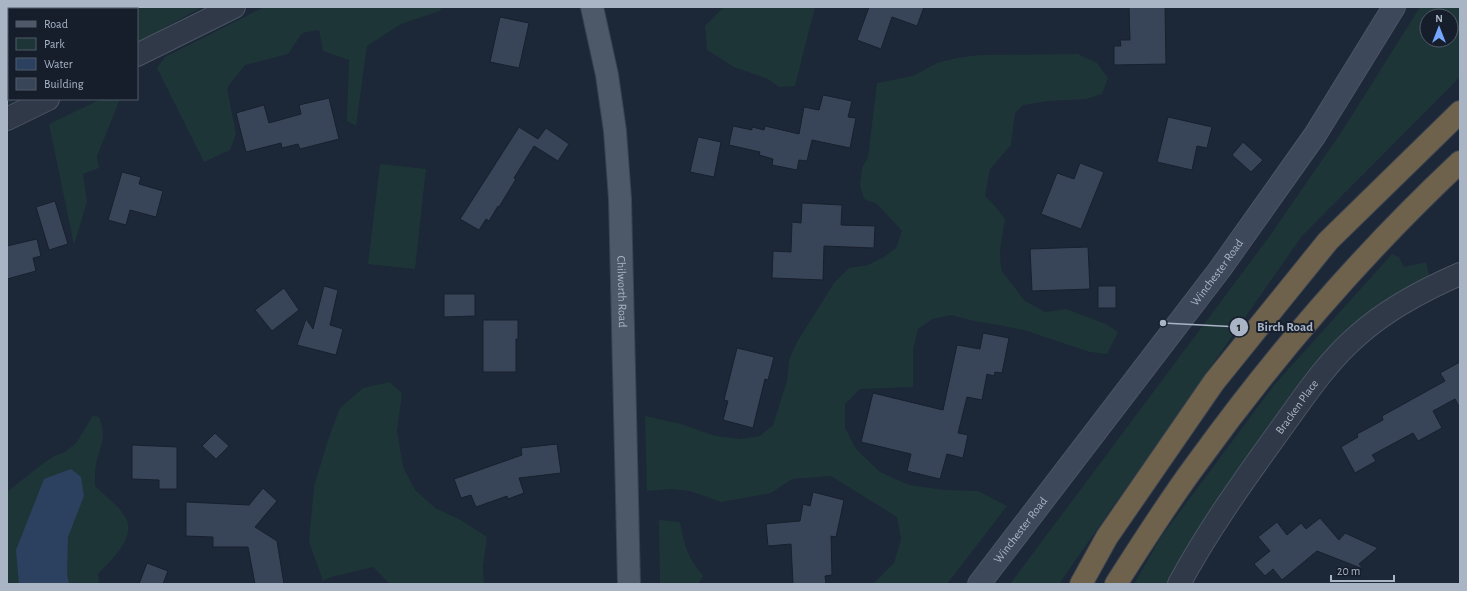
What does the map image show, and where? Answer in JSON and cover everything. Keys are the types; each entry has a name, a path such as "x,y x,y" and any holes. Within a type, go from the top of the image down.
{"highway":[{"path":"1081,584 1107,537 1218,376 1328,241 1460,112"},
{"path":"1116,584 1196,464 1251,390 1299,331 1384,236 1460,162"}],"main road":[{"name":"Chilworth Road","path":"592,7 607,76 615,131 620,199 630,582"}],"street":[{"path":"138,55 234,7"},
{"name":"Winchester Road","path":"979,584 1220,269 1315,135 1394,7"},
{"path":"7,119 46,100"},
{"name":"Bracken Place","path":"1178,584 1210,530 1245,478 1302,399 1340,352 1373,323 1397,306 1460,274"}],"green space":[{"path":"7,7 17,7 20,8 8,8 8,100 15,100 7,104"},
{"path":"202,7 138,42 138,8 92,8"},
{"path":"264,7 442,7 440,11 401,24 367,46 356,126 347,121 349,60 323,51 319,30 302,33 288,54 245,65 227,88 236,134 230,150 204,162 157,68 165,57"},
{"path":"724,7 815,7 795,86 779,87 768,79 734,67 707,50 705,26"},
{"path":"1420,7 1460,7 1460,77 1302,236 1059,584 1010,584 1269,237 1344,128 1419,9 1419,48 1459,48 1459,8"},
{"path":"1078,54 1097,63 1108,78 1102,94 1086,99 1049,101 1023,105 1015,113 1011,145 990,169 985,196 1005,219 1000,250 1001,270 1025,301 1045,312 1066,309 1106,324 1118,332 1107,354 1090,352 1027,331 951,315 933,319 918,329 913,350 913,387 860,389 845,404 845,428 856,449 880,472 909,485 945,490 978,491 1007,506 947,584 873,584 894,563 901,539 897,517 831,476 792,479 771,493 721,502 690,491 671,489 647,491 645,416 681,424 716,436 740,439 760,436 773,425 787,381 789,360 797,342 834,283 849,268 868,265 884,257 896,248 902,231 877,204 864,199 860,185 862,168 868,157 877,83 913,76 937,63 957,58 979,55"},
{"path":"99,100 120,100 97,156 99,168 83,174 87,202 74,245 49,124"},
{"path":"380,164 426,169 415,269 368,264"},
{"path":"1392,254 1399,257 1404,267 1426,262 1430,278 1378,311 1169,584 1134,584 1161,537 1274,385"},
{"path":"389,382 402,393 397,431 403,467 415,490 435,508 459,519 487,537 483,567 484,584 390,584 373,567 331,577 323,581 309,542 314,486 329,437 340,408 363,388"},
{"path":"93,415 99,417 103,430 101,446 96,464 95,486 115,504 124,515 128,523 126,539 122,547 98,574 99,584 7,584 7,492 41,465 54,456 65,452 77,442"},
{"path":"659,520 680,522 687,551 703,576 698,584 660,584"}],"water":[{"path":"71,469 81,477 84,496 68,537 67,574 69,584 19,584 16,550 44,479"}],"building":[{"path":"869,7 924,7 917,26 892,17 881,49 857,40"},
{"path":"1129,7 1165,7 1166,64 1114,65 1114,46 1121,46 1120,40 1130,40"},
{"path":"500,17 529,23 519,68 490,62"},
{"path":"823,95 852,101 848,117 856,118 850,148 812,140 807,161 799,160 797,170 772,165 773,159 759,155 760,152 729,145 733,126 752,130 752,127 764,130 765,126 799,134 804,107 819,110"},
{"path":"329,98 339,139 300,149 298,144 282,148 281,143 246,152 236,113 264,105 269,123 301,114 299,105"},
{"path":"1168,117 1212,127 1207,148 1197,146 1192,170 1157,162"},
{"path":"519,127 538,139 546,128 569,144 558,161 534,146 514,178 516,179 499,207 498,206 489,221 486,219 479,230 460,219"},
{"path":"698,137 721,142 714,177 690,172"},
{"path":"1243,142 1263,160 1251,172 1232,155"},
{"path":"1080,163 1104,172 1081,229 1041,214 1057,173 1074,179"},
{"path":"122,172 141,177 139,184 163,191 156,217 130,210 126,225 108,220"},
{"path":"55,201 68,244 49,250 36,207"},
{"path":"802,203 842,205 841,225 875,226 874,248 824,246 823,280 772,278 773,251 791,252 792,222 801,223"},
{"path":"37,239 41,256 33,258 36,271 7,279 7,246"},
{"path":"1088,247 1090,289 1032,291 1030,249"},
{"path":"324,286 338,290 330,325 343,329 336,355 297,345 306,319 313,329"},
{"path":"1098,286 1116,286 1116,308 1098,308"},
{"path":"284,288 299,310 272,331 255,310"},
{"path":"444,294 475,294 475,316 444,317"},
{"path":"483,320 518,320 518,339 516,339 516,372 483,372"},
{"path":"983,333 1009,338 1002,373 995,372 994,376 987,374 982,400 967,397 958,433 968,435 963,458 947,454 940,479 907,471 911,454 861,442 873,393 943,410 957,345 980,349"},
{"path":"737,348 774,357 768,380 765,379 753,428 723,420 728,401 724,400"},
{"path":"1460,362 1460,408 1455,399 1433,411 1442,428 1418,441 1413,433 1372,455 1376,461 1355,473 1341,447 1358,437 1357,434 1383,420 1382,416 1445,381 1440,373"},
{"path":"215,433 229,446 216,459 202,446"},
{"path":"557,444 561,473 519,478 524,493 508,499 507,496 476,507 471,495 461,498 454,479 522,455 521,448"},
{"path":"132,445 177,447 177,489 159,489 159,480 132,479"},
{"path":"263,488 277,501 255,527 277,541 284,584 255,584 248,547 213,547 213,537 186,536 186,502 249,505"},
{"path":"813,492 844,500 836,537 831,536 832,575 825,576 826,584 793,584 791,544 768,546 766,524 800,521 803,504 810,506"},
{"path":"1320,518 1339,540 1345,533 1378,548 1359,564 1363,569 1317,551 1282,580 1273,569 1265,576 1254,564 1270,551 1258,537 1277,522 1287,535 1301,523 1306,529"},
{"path":"147,563 168,571 163,584 139,584"}],"place":[{"name":"Birch Road","path":"1163,323"}]}
